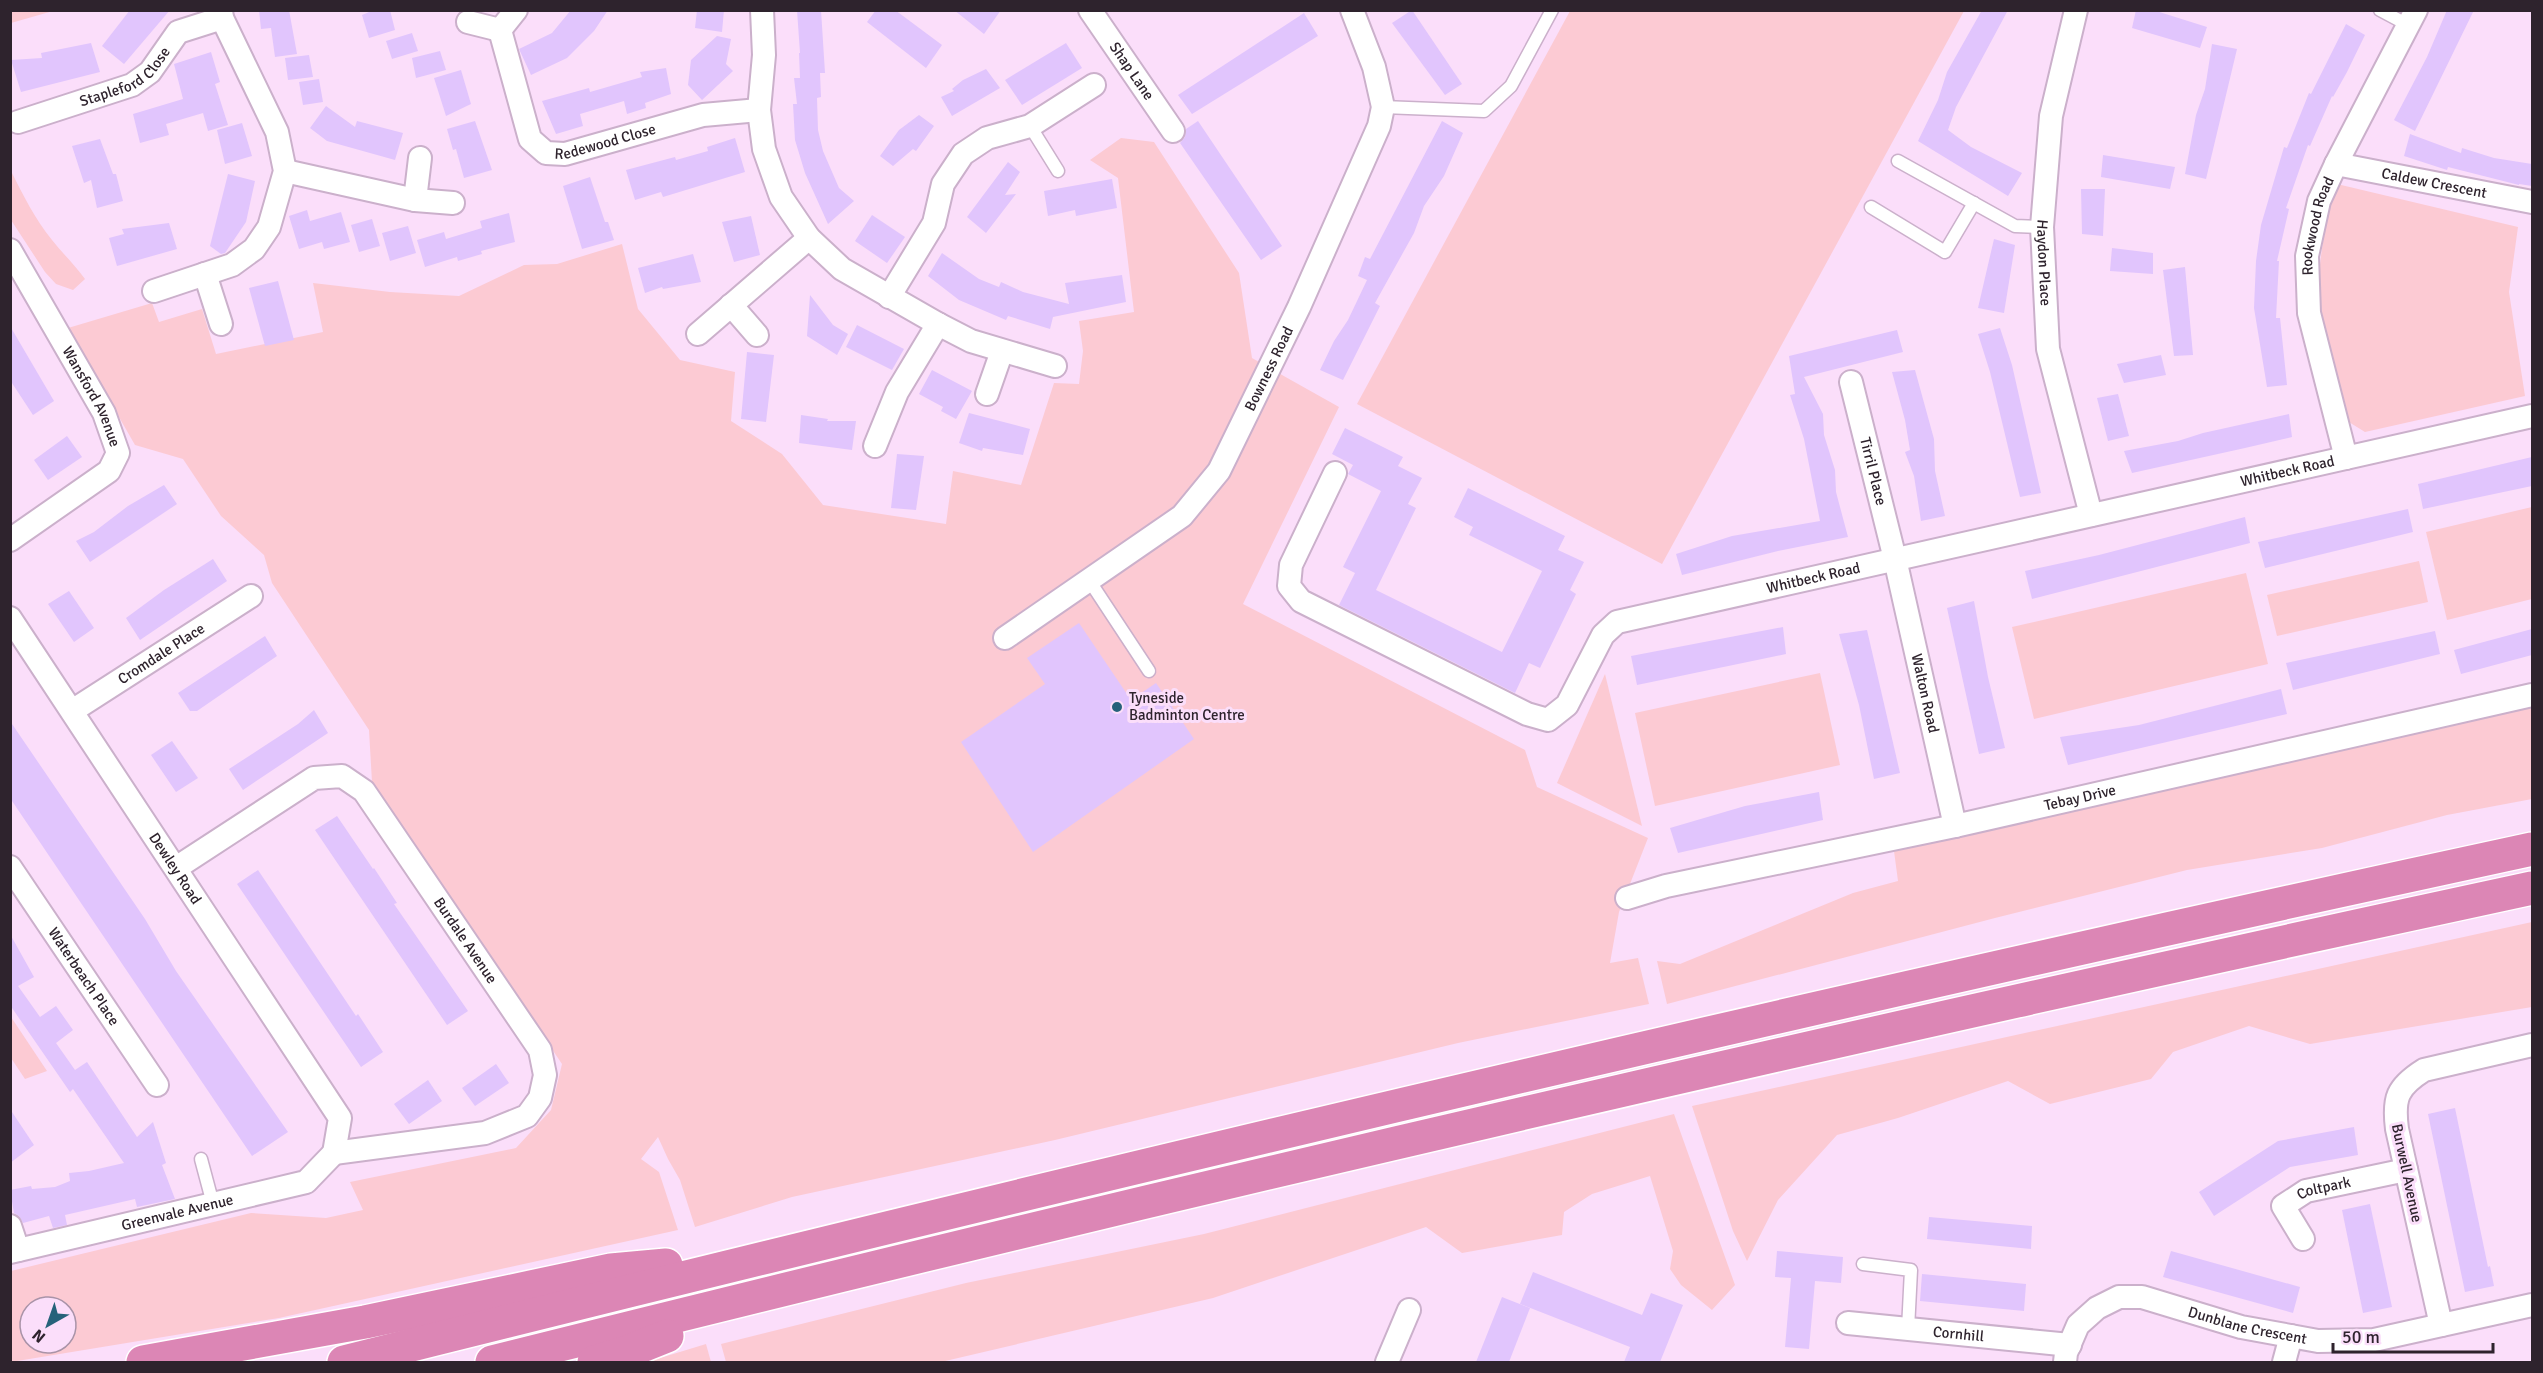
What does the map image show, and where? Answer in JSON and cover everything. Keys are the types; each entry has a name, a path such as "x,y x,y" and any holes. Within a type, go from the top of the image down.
{"highway":[{"path":"344,1362 775,1254 1541,1072 2206,919 2532,849"},
{"path":"492,1362 771,1292 1514,1116 2218,956 2532,888"},
{"path":"143,1362 365,1322 610,1270 775,1254"},
{"path":"594,1362 627,1352 771,1292"}],"street":[{"path":"468,22 500,30 516,10"},
{"path":"762,10 764,55 759,110 764,149 781,197 809,238 842,268 938,324 971,341 1055,366"},
{"name":"Shap Lane","path":"1090,10 1173,130"},
{"name":"Bowness Road","path":"1005,638 1182,516 1219,471 1299,307 1379,126 1383,107 1374,67 1352,10"},
{"name":"Haydon Place","path":"2076,10 2051,116 2042,227 2048,349 2091,515"},
{"name":"Stapleford Close","path":"18,122 132,85 150,72 178,33 222,14 277,132 285,171 269,227 254,249 232,265 154,291"},
{"name":"Rookwood Road","path":"2346,458 2309,313 2307,256 2319,201 2413,18"},
{"name":"Redewood Close","path":"500,30 530,139 546,153 565,154 703,115 759,110"},
{"path":"889,297 934,223 943,184 963,154 987,138 1030,126 1094,85"},
{"path":"415,200 420,158"},
{"name":"Caldew Crescent","path":"2336,164 2532,202"},
{"path":"285,171 415,200 453,203"},
{"path":"698,334 809,238"},
{"name":"Wansford Avenue","path":"10,250 104,412 118,453 109,471 10,540"},
{"path":"205,274 221,324"},
{"path":"731,305 757,335"},
{"path":"875,446 897,392 938,324"},
{"path":"987,394 1002,351"},
{"name":"Tirril Place","path":"1851,382 1895,559"},
{"name":"Whitbeck Road","path":"1335,473 1291,565 1289,586 1301,601 1527,714 1548,720 1567,705 1603,634 1617,622 2532,416"},
{"name":"Walton Road","path":"1895,559 1954,826"},
{"name":"Cromdale Place","path":"72,711 251,596"},
{"name":"Dewley Road","path":"10,618 340,1118 334,1153"},
{"name":"Tebay Drive","path":"1627,898 1666,886 1954,826 2532,695"},
{"name":"Burdale Avenue","path":"176,868 314,778 342,776 364,791 540,1050 545,1075 540,1098 527,1116 485,1133 334,1153"},
{"name":"Waterbeach Place","path":"10,867 157,1085"},
{"name":"Burwell Avenue","path":"2441,1325 2394,1106 2400,1092 2412,1078 2424,1070 2532,1045"},
{"name":"Greenvale Avenue","path":"14,1251 306,1182 334,1153"},
{"name":"Coltpark","path":"2303,1239 2283,1206 2306,1191 2406,1170"},
{"path":"10,1226 14,1251"},
{"name":"Cornhill","path":"1848,1323 1908,1329 2067,1354 2078,1325 2097,1308 2119,1297 2142,1297"},
{"name":"Dunblane Crescent","path":"2142,1297 2241,1327 2318,1341 2374,1340 2532,1305"},
{"path":"1386,1362 1409,1310"},
{"path":"2284,1362 2291,1336"}],"lane":[{"path":"1383,107 1484,111 1511,86 1552,10"},
{"path":"2380,10 2413,18"},
{"path":"1030,126 1058,171"},
{"path":"1898,161 2015,226 2042,227"},
{"path":"1871,207 1945,252 1974,203"},
{"path":"1089,580 1149,671"},
{"path":"201,1159 213,1204"},
{"path":"1863,1264 1911,1270 1908,1329"}],"shaded area":[{"path":"11,10 53,10 53,11 11,23"},
{"path":"1570,11 1964,11 1662,564 1357,404"},
{"path":"1121,138 1154,142 1239,273 1252,358 1339,407 1243,604 1525,750 1537,787 1648,838 1619,912 1610,963 1638,958 1649,1004 1458,1043 1055,1140 792,1197 695,1227 680,1180 658,1137 641,1159 659,1172 678,1230 279,1318 78,1351 78,1295 18,1295 18,1355 54,1355 11,1362 11,1271 251,1213 326,1218 363,1210 350,1182 516,1148 551,1110 562,1064 372,782 369,730 272,583 264,555 221,516 183,459 135,445 68,328 152,303 159,322 202,309 216,354 323,332 313,283 390,292 459,296 524,265 557,264 622,244 638,309 680,360 735,372 731,421 782,454 823,505 946,524 953,471 1021,485 1054,383 1079,384 1083,351 1079,321 1134,312 1118,178 1090,160"},
{"path":"11,171 40,224 85,279 73,290 56,284 45,272 11,220"},
{"path":"2337,184 2518,227 2509,292 2525,396 2365,432 2344,419 2324,337 2319,288 2324,235"},
{"path":"2532,507 2532,599 2447,620 2426,532"},
{"path":"2419,561 2428,602 2277,636 2267,595"},
{"path":"2246,573 2268,664 2034,719 2012,627"},
{"path":"1820,673 1840,765 1655,806 1635,713"},
{"path":"1605,674 1642,826 1557,783"},
{"path":"2532,705 2532,799 2447,815 2322,848 2187,870 1667,1004 1657,961 1680,964 1853,893 1898,881 1894,851"},
{"path":"2532,922 2532,1007 2310,1044 2249,1026 2173,1052 2151,1079 2050,1104 2008,1081 1898,1118 1837,1135 1778,1200 1747,1261 1733,1231 1692,1106"},
{"path":"11,1017 47,1071 25,1079 11,1058"},
{"path":"1674,1114 1735,1285 1712,1310 1681,1285 1670,1269 1673,1251 1650,1176 1592,1194 1564,1212 1562,1235 1462,1253 1426,1227 1213,1298 941,1362 726,1362 721,1344 966,1283 1204,1234"},
{"path":"706,1344 711,1362 647,1362"}],"building":[{"path":"130,10 170,10 124,64 102,46"},
{"path":"259,10 289,10 297,54 275,57 271,28 261,29"},
{"path":"374,10 390,10 395,30 369,38 362,15"},
{"path":"571,10 608,10 594,31 567,58 531,75 519,49 552,33"},
{"path":"697,10 724,10 722,32 695,28"},
{"path":"797,10 821,10 825,73 820,73 821,97 817,98 818,130 823,151 839,188 854,201 828,224 805,173 795,140 793,104 797,104 794,78 800,78"},
{"path":"876,10 895,10 942,45 926,68 867,22"},
{"path":"954,10 1001,10 984,34"},
{"path":"1412,10 1462,84 1445,95 1392,23"},
{"path":"1982,10 2008,10 1956,107 1948,130 1971,147 2022,173 2008,196 1918,141 1938,100 1947,72"},
{"path":"2136,10 2153,10 2207,27 2200,48 2132,28"},
{"path":"2447,10 2474,10 2415,131 2394,120 2427,57"},
{"path":"1304,13 1318,36 1192,114 1178,95"},
{"path":"2346,24 2365,35 2332,96 2310,146 2308,145 2286,208 2289,209 2277,261 2279,261 2276,318 2280,318 2287,385 2267,387 2254,308 2256,261 2261,225 2284,147 2287,148 2309,93 2311,94"},
{"path":"412,33 418,51 392,59 386,41"},
{"path":"717,36 731,39 726,64 733,71 702,100 688,85 691,60"},
{"path":"91,43 100,72 21,92 11,60 42,58 41,53"},
{"path":"1066,43 1082,68 1022,105 1005,80"},
{"path":"2212,44 2237,49 2206,179 2185,174 2196,115 2205,89"},
{"path":"440,51 446,70 416,78 412,58"},
{"path":"211,52 220,82 215,84 228,125 208,131 203,113 166,124 169,135 140,143 133,114 183,99 174,64"},
{"path":"309,55 313,77 288,80 285,58"},
{"path":"666,68 671,94 645,103 646,108 627,114 624,101 580,114 583,126 556,134 542,101 589,88 590,92 642,77 640,72"},
{"path":"986,69 1000,88 952,116 941,97 954,91 952,89 963,80"},
{"path":"461,70 471,104 446,116 434,78"},
{"path":"319,79 323,102 303,105 299,82"},
{"path":"326,106 355,127 357,121 403,133 395,160 327,141 310,128"},
{"path":"919,115 934,126 916,151 913,149 893,166 880,156 899,130"},
{"path":"475,121 492,170 464,178 456,149 453,150 447,129"},
{"path":"1198,121 1282,246 1261,260 1180,143 1185,137 1186,129"},
{"path":"1442,121 1463,133 1444,176 1424,206 1414,233 1375,303 1380,306 1343,380 1320,370 1367,280 1358,276 1365,257 1370,259"},
{"path":"242,123 252,156 225,164 217,130"},
{"path":"2410,134 2461,153 2462,148 2494,158 2532,164 2532,186 2519,185 2448,167 2447,170 2404,156"},
{"path":"735,138 745,172 663,197 661,192 635,200 626,170 708,151 707,147"},
{"path":"100,139 113,174 116,174 123,201 97,208 91,180 84,183 72,146"},
{"path":"2103,155 2175,167 2170,189 2101,177"},
{"path":"1008,162 1020,172 1005,195 1016,194 986,233 967,217"},
{"path":"228,174 255,181 246,222 225,253 221,254 210,246"},
{"path":"590,177 605,222 608,222 614,240 582,249 563,186"},
{"path":"1112,179 1117,208 1076,216 1075,210 1048,216 1044,191"},
{"path":"2081,189 2105,189 2103,236 2082,234"},
{"path":"307,210 310,221 341,212 350,242 324,249 322,242 299,249 289,216"},
{"path":"509,213 515,242 481,251 482,254 458,261 457,257 425,267 417,240 444,232 446,239 482,228 480,221"},
{"path":"872,215 905,237 887,263 855,241"},
{"path":"751,216 760,255 734,262 722,222"},
{"path":"372,219 380,246 359,252 351,225"},
{"path":"169,223 177,249 117,266 109,238 124,234 122,229"},
{"path":"408,226 416,253 390,261 382,233"},
{"path":"1994,239 2015,245 2004,313 1978,308"},
{"path":"2112,248 2153,253 2153,274 2110,271"},
{"path":"942,253 979,279 999,287 1001,282 1023,292 1069,304 1065,283 1122,275 1126,302 1053,317 1050,329 1008,316 1006,320 959,300 928,276"},
{"path":"693,254 701,282 663,289 662,287 645,293 638,268"},
{"path":"2185,267 2193,355 2174,356 2163,270"},
{"path":"278,281 294,340 265,346 249,288"},
{"path":"810,295 833,325 848,334 837,355 807,336"},
{"path":"857,325 904,349 892,370 846,347"},
{"path":"10,326 54,401 33,415 10,380"},
{"path":"2000,328 2012,365 2041,493 2020,497 1990,372 1978,334"},
{"path":"1897,330 1903,352 1804,377 1823,414 1824,435 1835,470 1836,492 1848,537 1778,551 1682,575 1676,554 1732,536 1820,521 1804,439 1790,395 1795,394 1789,356"},
{"path":"747,352 774,355 766,422 741,419"},
{"path":"2161,355 2166,375 2124,383 2117,364"},
{"path":"932,370 972,391 956,419 941,411 943,407 919,394"},
{"path":"1915,370 1934,439 1935,471 1945,516 1921,521 1914,476 1905,452 1910,450 1905,420 1892,372"},
{"path":"2118,394 2129,436 2108,441 2097,398"},
{"path":"969,413 1030,429 1023,455 983,448 982,451 959,443"},
{"path":"2289,414 2292,437 2245,448 2132,473 2124,451 2178,441 2203,433"},
{"path":"801,415 828,419 827,421 856,421 852,450 799,443"},
{"path":"1345,428 1403,457 1398,466 1422,478 1408,504 1416,508 1376,590 1502,652 1542,571 1469,535 1473,527 1454,517 1468,488 1565,536 1558,550 1584,562 1570,590 1576,594 1540,668 1529,663 1515,693 1339,605 1355,573 1343,567 1381,491 1348,474 1353,465 1332,454"},
{"path":"67,436 82,457 48,480 34,460"},
{"path":"897,454 924,456 916,510 891,508"},
{"path":"2532,457 2532,486 2423,509 2418,484"},
{"path":"164,485 177,504 90,562 76,541 94,532 128,506"},
{"path":"2408,509 2413,532 2265,568 2258,542"},
{"path":"2245,517 2250,543 2032,599 2025,571 2099,555"},
{"path":"213,559 227,581 140,640 126,618 164,590"},
{"path":"69,591 94,628 74,642 48,604"},
{"path":"1974,601 1988,677 2005,748 1979,754 1947,608"},
{"path":"1079,623 1131,700 1156,683 1194,739 1033,852 961,742 1045,684 1027,658"},
{"path":"1783,627 1786,654 1637,685 1631,656"},
{"path":"2532,629 2532,655 2461,674 2454,650"},
{"path":"1867,630 1900,773 1874,779 1859,705 1839,634"},
{"path":"2435,631 2440,654 2293,690 2286,663"},
{"path":"265,636 277,656 197,711 190,711 178,693"},
{"path":"2281,689 2287,714 2068,765 2060,737 2139,725"},
{"path":"314,710 328,733 243,790 229,769 298,724"},
{"path":"10,721 145,919 176,971 288,1132 252,1156 10,798"},
{"path":"172,741 198,778 176,792 151,755"},
{"path":"1819,792 1823,820 1678,853 1670,828 1745,806"},
{"path":"337,816 468,1011 447,1025 315,830"},
{"path":"258,870 356,1016 358,1014 383,1052 361,1067 237,884"},
{"path":"10,934 34,977 18,986 40,1017 56,1006 73,1030 56,1043 75,1070 87,1062 137,1137 153,1122 166,1163 162,1165 175,1199 137,1207 135,1199 65,1215 67,1225 53,1228 49,1216 23,1223 14,1213 10,1190 31,1186 32,1189 55,1187 70,1181 69,1173 124,1163 73,1089 70,1092 10,1005"},
{"path":"496,1064 509,1083 475,1106 462,1088"},
{"path":"428,1080 442,1101 409,1124 394,1104"},
{"path":"2455,1108 2494,1286 2465,1292 2428,1114"},
{"path":"10,1109 34,1145 10,1163"},
{"path":"2354,1127 2358,1155 2290,1167 2214,1216 2199,1192 2278,1141"},
{"path":"2370,1204 2392,1307 2363,1313 2342,1210"},
{"path":"1929,1217 2032,1226 2031,1249 1927,1239"},
{"path":"1777,1251 1843,1257 1841,1283 1815,1281 1809,1349 1785,1347 1791,1278 1775,1277"},
{"path":"2171,1251 2300,1287 2293,1313 2163,1277"},
{"path":"1533,1272 1642,1315 1651,1293 1683,1305 1660,1362 1624,1362 1630,1347 1520,1304"},
{"path":"1922,1274 2026,1284 2024,1311 1920,1301"},
{"path":"1502,1297 1530,1308 1509,1362 1476,1362"}],"place":[{"name":"Tyneside Badminton Centre","path":"1117,707"}]}
